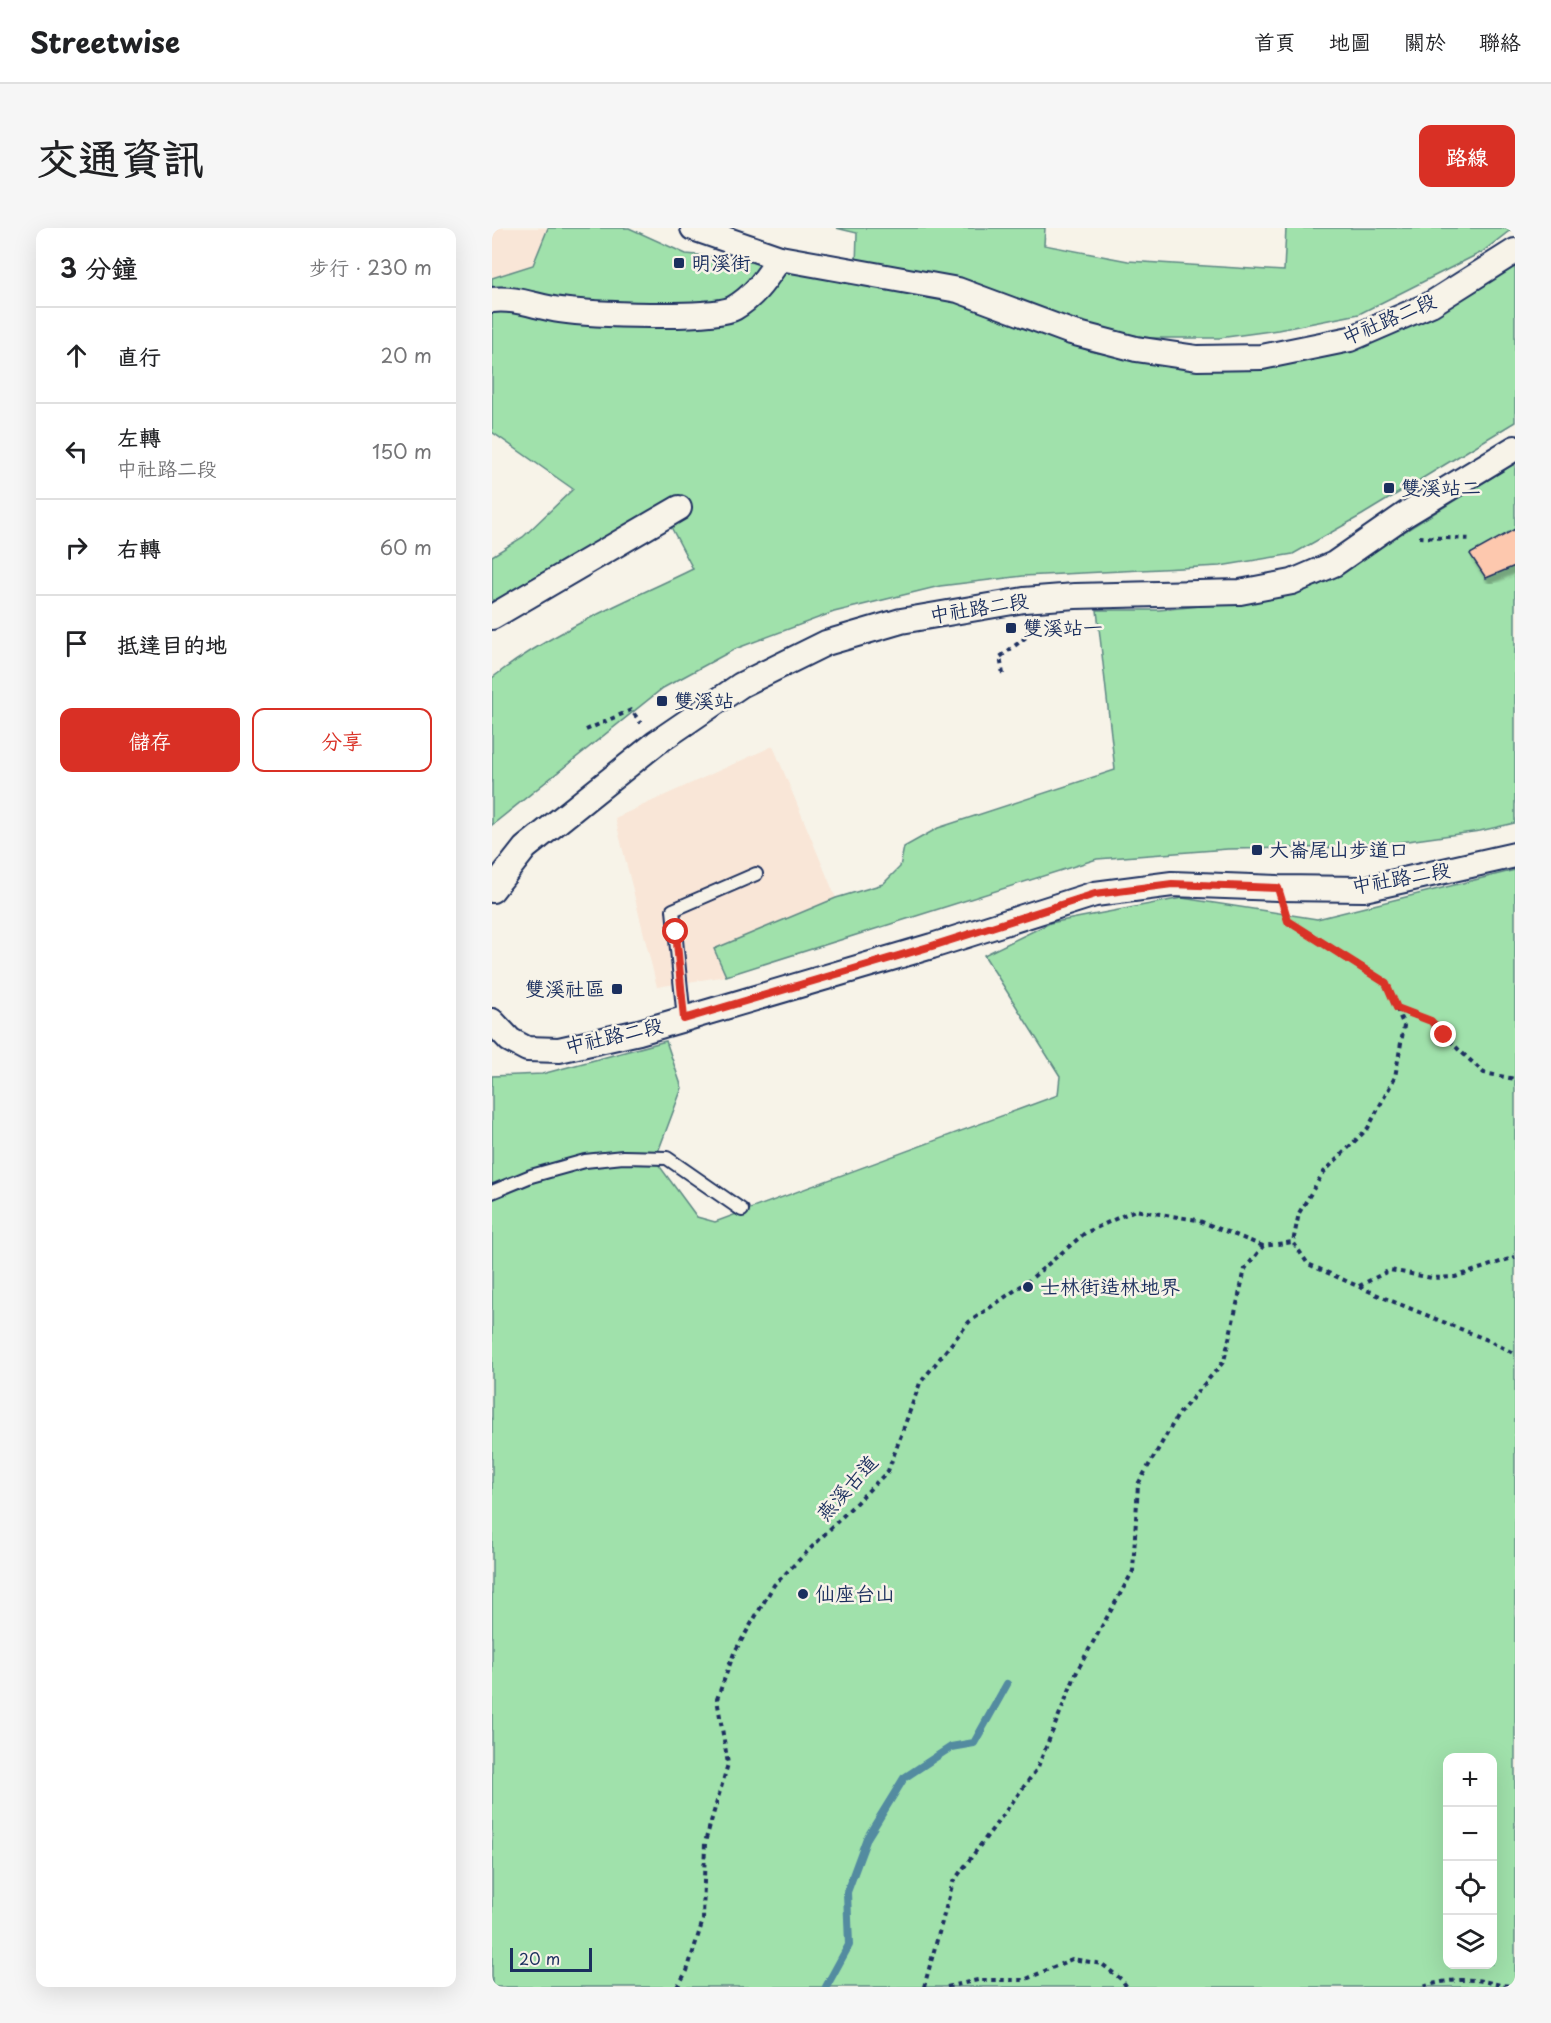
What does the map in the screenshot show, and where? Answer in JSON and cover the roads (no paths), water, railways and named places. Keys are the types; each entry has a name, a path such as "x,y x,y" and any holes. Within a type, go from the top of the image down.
{"street":[{"name":"中社路二段","path":"693,228 730,235 780,258 958,290 1071,332 1136,349 1197,358 1262,357 1350,339 1431,304 1515,251"},
{"path":"492,300 503,298 561,310 616,313 683,315 732,310 756,293 780,258"},
{"name":"中社路二段","path":"492,890 525,848 656,743 741,685 825,643 901,621 1024,600 1075,596 1240,592 1292,582 1334,564 1406,514 1515,448"},
{"path":"492,617 679,508"},
{"name":"中社路二段","path":"492,1021 510,1040 527,1049 559,1050 684,1019 932,946 1095,894 1172,884 1364,888 1515,855"}],"lane":[{"path":"684,1019 673,910 756,874"},
{"path":"492,1192 531,1176 585,1161 623,1157 667,1158 742,1210"}],"waterway":[{"path":"826,1987 849,1945 847,1892 867,1838 904,1778 951,1747 974,1743 1007,1684"}],"place":[{"name":"明溪街","path":"679,263"},
{"name":"雙溪站二","path":"1389,488"},
{"name":"雙溪站一","path":"1011,628"},
{"name":"雙溪站","path":"662,701"},
{"name":"大崙尾山步道口","path":"1257,850"},
{"name":"雙溪社區","path":"617,989"},
{"name":"士林街造林地界","path":"1028,1287"},
{"name":"仙座台山","path":"803,1594"}]}
